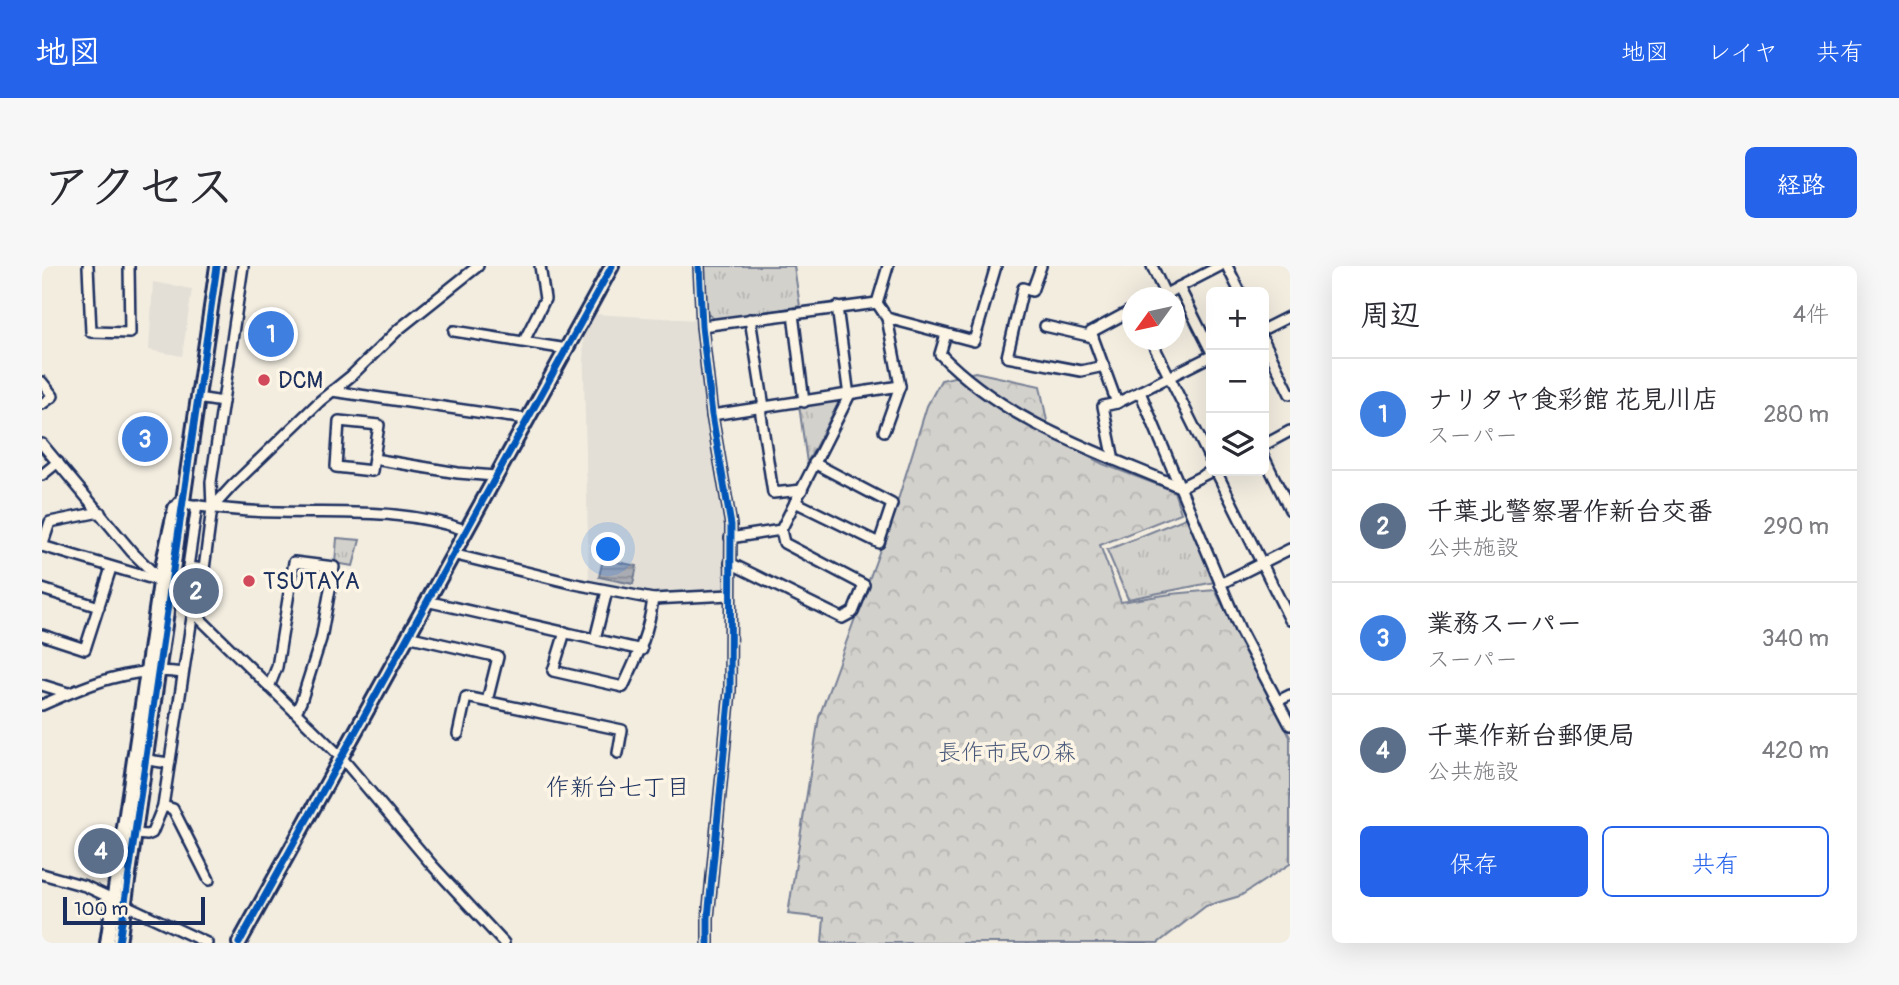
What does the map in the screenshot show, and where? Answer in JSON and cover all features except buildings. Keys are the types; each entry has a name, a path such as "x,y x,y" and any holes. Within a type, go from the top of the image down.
{"street":[{"path":"88,266 91,332 130,332 129,266"},
{"path":"119,943 119,901 153,671 170,590 179,503 217,266"},
{"path":"197,505 188,567 204,569 212,508 211,482 243,266"},
{"path":"212,508 240,478 399,329 478,266"},
{"path":"523,341 545,299 540,266"},
{"path":"239,943 612,266"},
{"path":"699,266 702,326 712,415 731,525 730,691 708,918 708,943"},
{"path":"877,303 888,266"},
{"path":"887,318 974,341 996,266"},
{"path":"1041,266 1032,291 1023,288 1007,357 1080,371 1104,366"},
{"path":"1152,266 1158,287"},
{"path":"1180,287 1220,266"},
{"path":"1227,266 1238,287"},
{"path":"1185,298 1209,350"},
{"path":"702,326 877,303"},
{"path":"877,303 887,318 900,386 884,431"},
{"path":"730,562 842,618 853,612 864,585 784,543 781,530 849,396 837,307"},
{"path":"793,314 804,402"},
{"path":"1117,403 1091,332 1122,315"},
{"path":"1269,326 1290,316"},
{"path":"750,319 773,493 802,490"},
{"path":"1045,326 1093,337"},
{"path":"454,331 567,349"},
{"path":"946,334 940,355 966,379 1026,421 1180,487 1206,475"},
{"path":"1156,350 1206,451"},
{"path":"1268,350 1290,394"},
{"path":"1114,460 1103,406 1117,403 1206,357"},
{"path":"42,383 53,396 42,404"},
{"path":"712,415 849,396 900,386"},
{"path":"332,391 526,419"},
{"path":"1140,392 1240,630 1290,725"},
{"path":"197,398 223,402"},
{"path":"339,421 379,425 374,458 372,471 336,467 339,421"},
{"path":"1269,442 1290,431"},
{"path":"42,444 132,552 341,757 504,943"},
{"path":"374,458 458,473 495,476"},
{"path":"42,475 58,462"},
{"path":"795,502 878,543 892,504 814,463"},
{"path":"1269,467 1290,510"},
{"path":"1217,476 1290,620"},
{"path":"179,503 279,512 383,512 466,530"},
{"path":"153,671 160,580 169,530 179,503"},
{"path":"100,512 50,522 42,546 160,580"},
{"path":"730,538 781,530"},
{"path":"1220,584 1290,549"},
{"path":"452,554 607,591 653,599 730,595"},
{"path":"269,687 277,667 293,562 334,567 321,639 296,712"},
{"path":"42,635 85,649 111,568"},
{"path":"42,589 99,607"},
{"path":"595,639 607,591"},
{"path":"565,632 554,671 623,687 642,650 653,599"},
{"path":"426,601 642,650"},
{"path":"135,834 152,833 163,806 193,611"},
{"path":"407,636 498,657 487,701"},
{"path":"42,705 68,693 135,672 183,673"},
{"path":"42,685 68,693"},
{"path":"1278,701 1290,695"},
{"path":"458,734 466,697 622,730 618,753"},
{"path":"140,759 169,763"},
{"path":"107,943 135,834 140,759"},
{"path":"163,806 173,808 209,880"},
{"path":"42,874 85,886 206,943"}],"shaded area":[{"path":"153,282 192,289 182,356 149,350"},
{"path":"593,314 697,320 705,413 725,512 726,590 721,594 659,595 589,583 583,335"},
{"path":"603,559 637,566 633,584 599,577"}],"green space":[{"path":"704,266 794,266 800,306 717,322 706,312"},
{"name":"長作市民の森","path":"975,372 1040,386 1050,436 1103,464 1174,491 1181,513 1100,545 1121,602 1215,590 1290,737 1290,864 1240,896 1206,906 1158,943 822,943 824,918 788,914 819,717 897,503 927,406 941,380"},
{"path":"836,400 838,404 807,463 799,405"},
{"path":"1188,517 1215,582 1128,599 1107,550"},
{"path":"337,538 360,540 353,566 335,563"}],"cycle path":[{"path":"119,943 217,266"},
{"path":"239,943 612,266"},
{"path":"699,266 702,326 712,415 731,525 730,691 708,918 708,943"}],"place":[{"name":"ナリタヤ食彩館 花見川店","path":"271,334"},
{"name":"DCM","path":"264,380"},
{"name":"業務スーパー","path":"145,439"},
{"name":"TSUTAYA","path":"249,581"},
{"name":"千葉北警察署作新台交番","path":"196,591"},
{"name":"千葉作新台郵便局","path":"101,851"}],"district":[{"name":"作新台七丁目","path":"618,787"}]}
